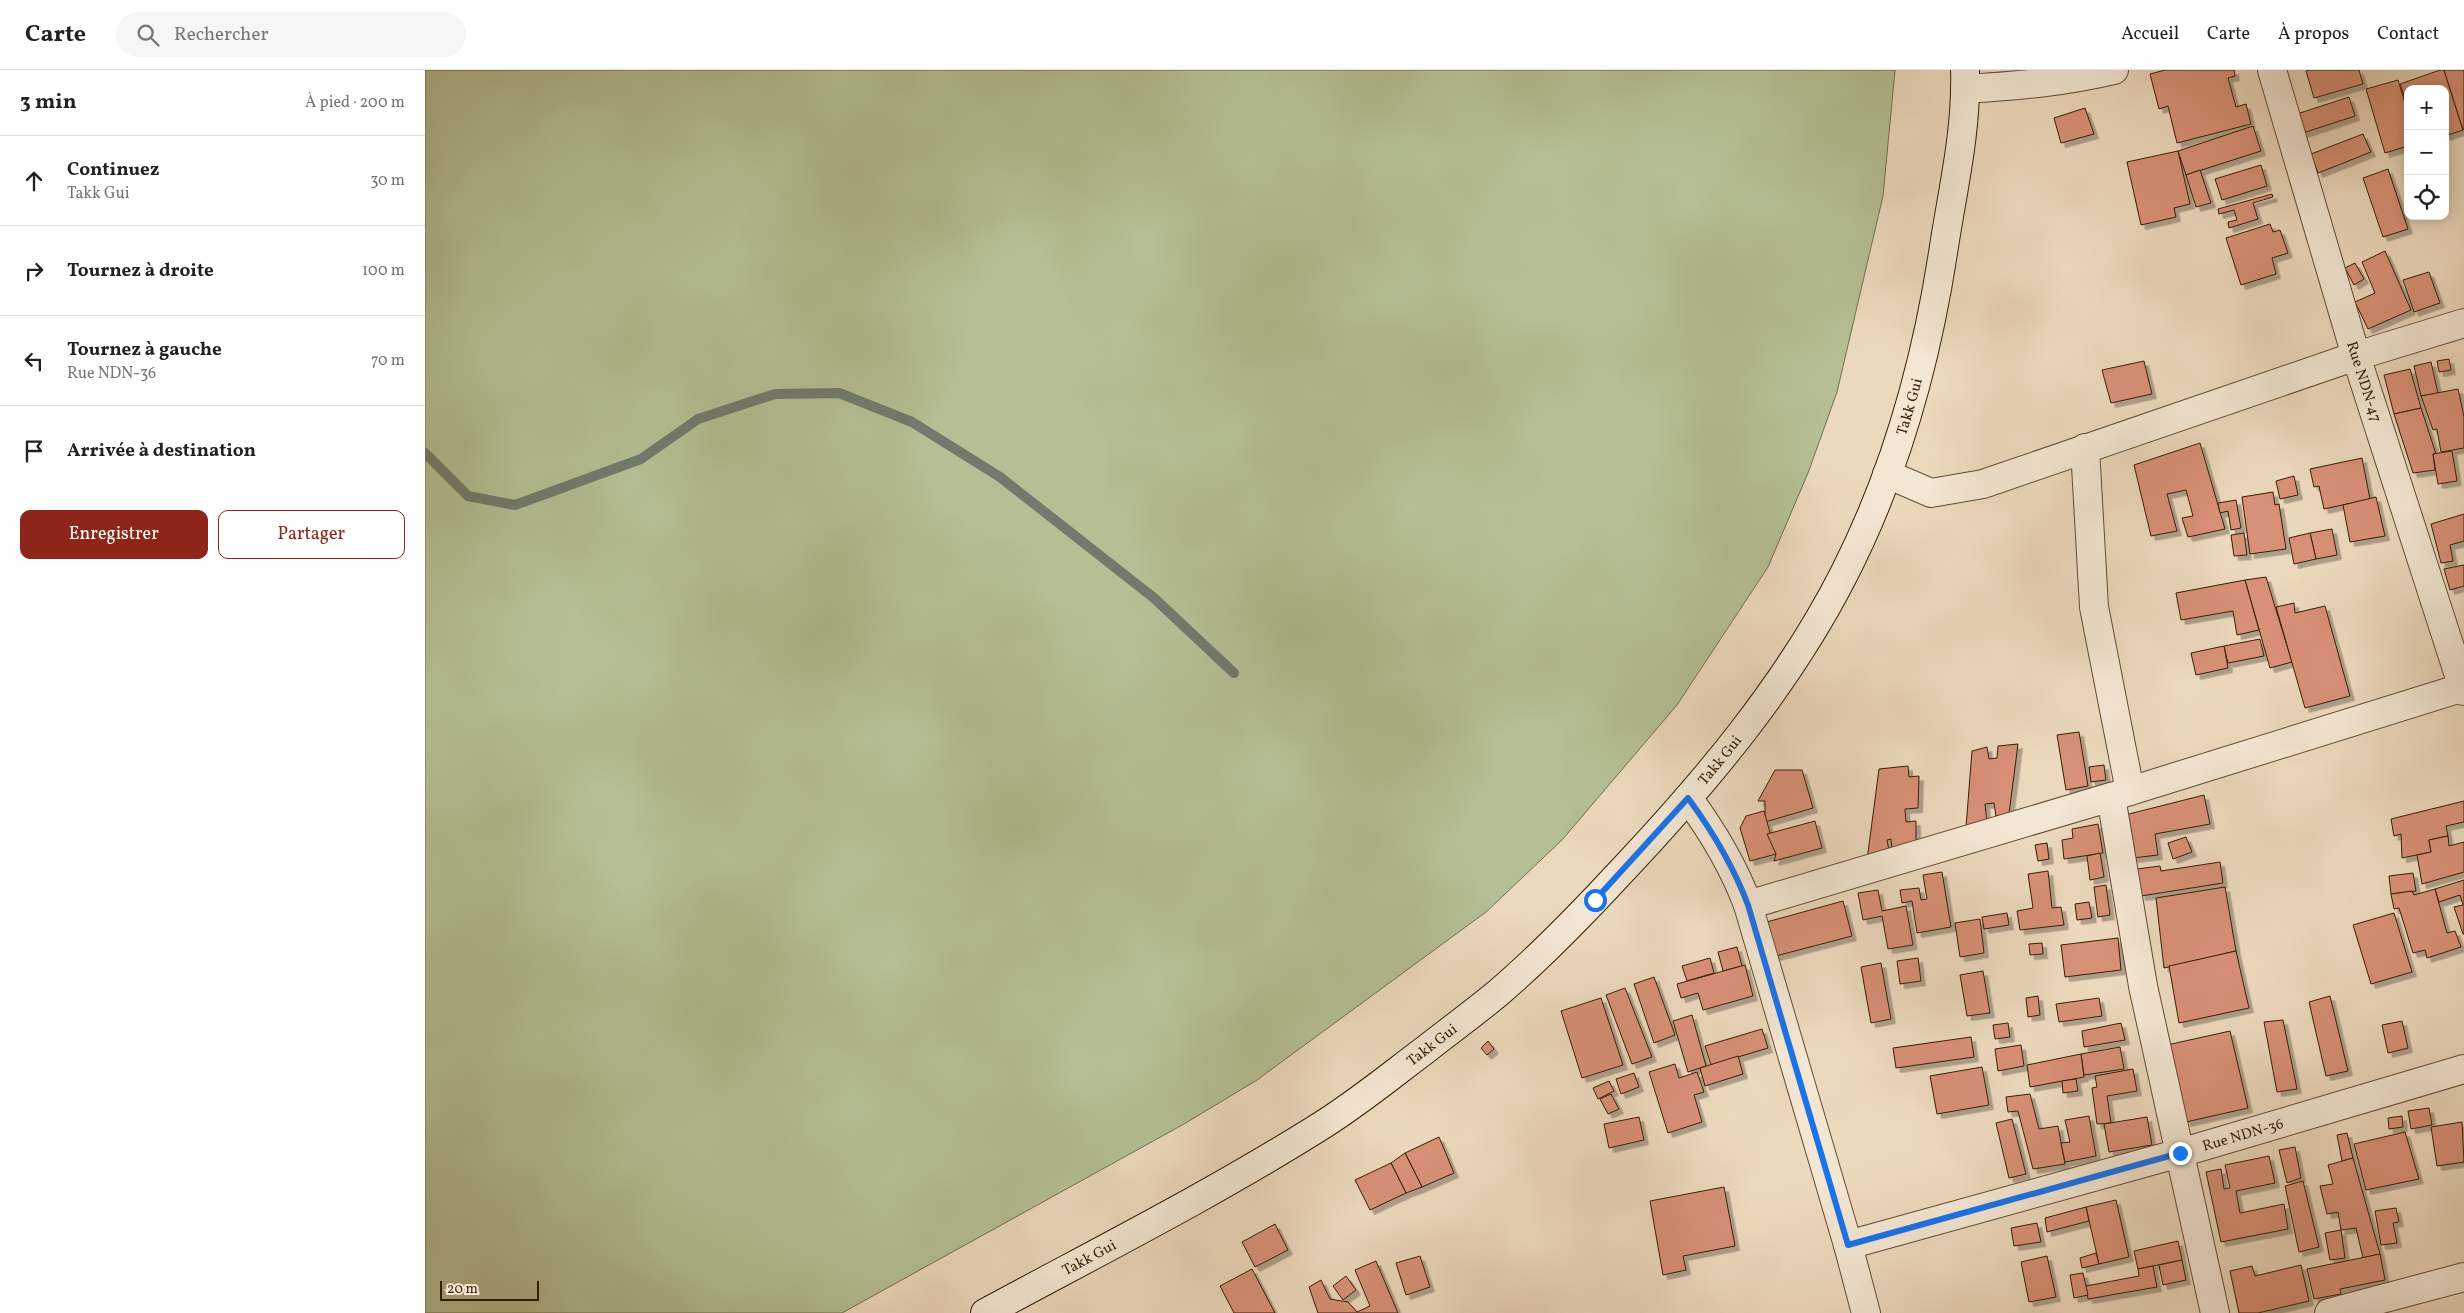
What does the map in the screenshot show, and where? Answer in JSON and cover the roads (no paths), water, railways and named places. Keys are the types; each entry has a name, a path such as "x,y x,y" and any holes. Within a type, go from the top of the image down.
{"street":[{"path":"1965,80 2031,86 2073,80 2114,70"},
{"name":"Rue NDN-47","path":"2272,70 2356,356 2464,688"},
{"name":"Takk Gui","path":"985,1313 1239,1175 1319,1127 1387,1079 1499,992 1595,900 1688,798 1762,704 1807,641 1845,572 1887,474 1919,377 1934,312 1963,139 1965,80"},
{"path":"1887,474 1931,493 1983,484 2356,356 2464,323"},
{"path":"2085,448 2094,607 2121,794 2143,986 2215,1313"},
{"path":"1748,905 2121,794 2464,688"},
{"path":"1688,798 1717,838 1737,874 1748,905 1848,1245 1866,1313"},
{"name":"Rue NDN-36","path":"1848,1245 2180,1153 2464,1070"},
{"path":"2329,1313 2464,1277"}],"waterway":[{"path":"425,453 468,496 515,505 641,459 698,419 775,394 839,393 912,422 1000,477 1154,598 1234,673"}]}
